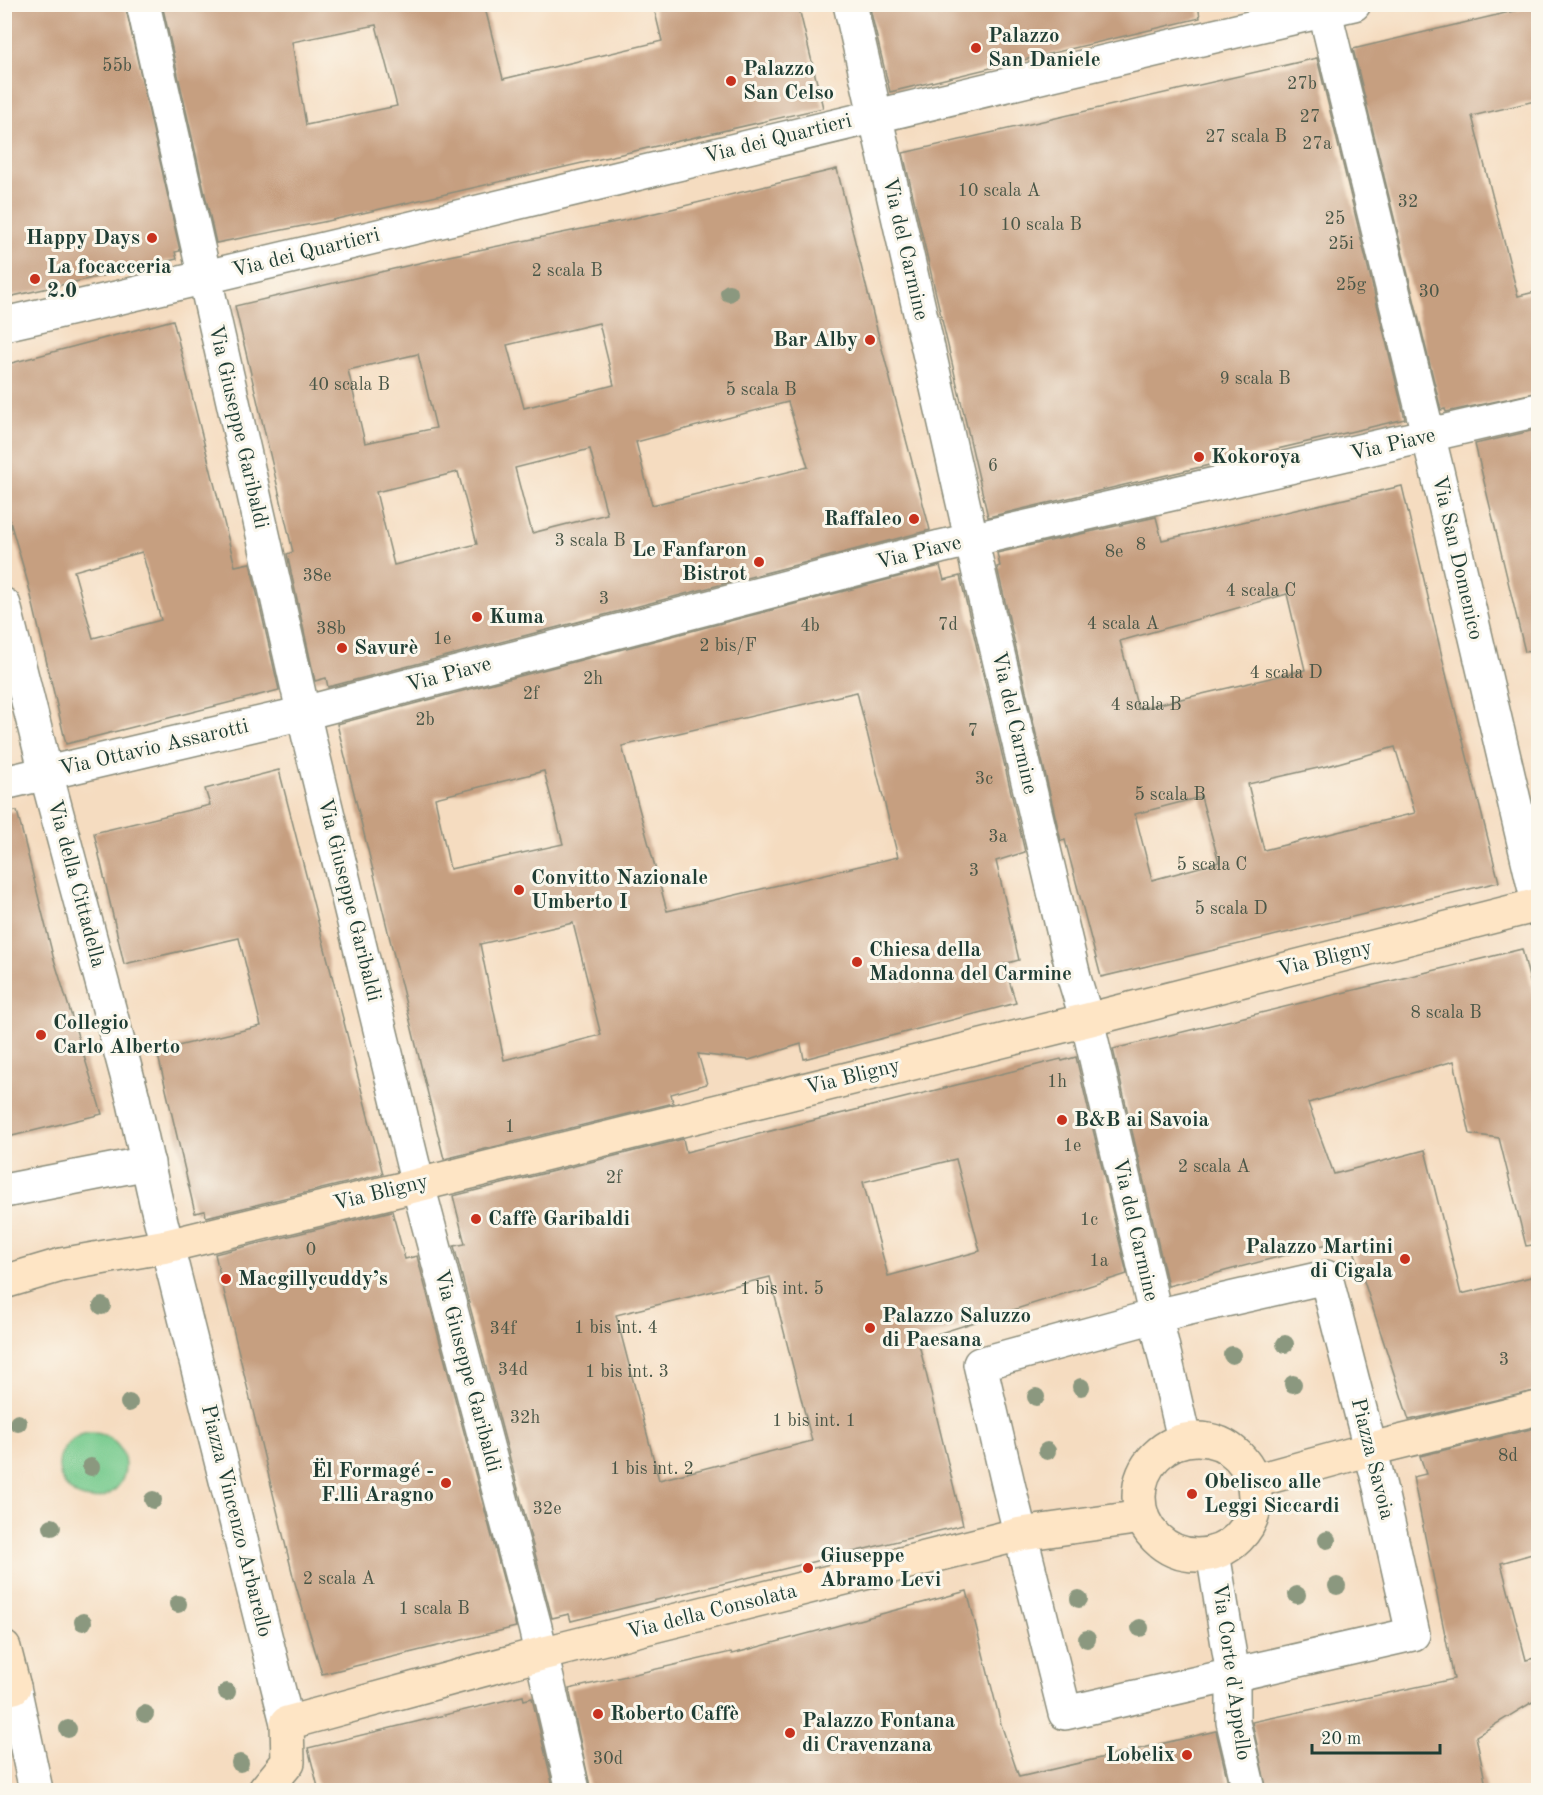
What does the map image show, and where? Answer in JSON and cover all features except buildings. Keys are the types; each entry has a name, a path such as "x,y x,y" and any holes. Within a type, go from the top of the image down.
{"street":[{"name":"Via Giuseppe Garibaldi","path":"143,4 304,713 418,1185 541,1654 573,1791"},
{"name":"Via del Carmine","path":"850,4 972,540 1184,1439"},
{"name":"Via dei Quartieri","path":"4,324 1334,7"},
{"name":"Via San Domenico","path":"1334,7 1429,437 1539,904"},
{"name":"Via Piave","path":"304,713 972,540 1539,410"},
{"name":"Via della Cittadella","path":"4,605 148,1163"},
{"name":"Via Ottavio Assarotti","path":"4,783 304,713"},
{"name":"Via Bligny","path":"167,1246 1087,1020 1539,904"},
{"path":"4,1191 148,1163"},
{"name":"Piazza Vincenzo Arbarello","path":"148,1163 286,1723 288,1762 265,1791"},
{"path":"4,1282 61,1265 167,1246"},
{"name":"Piazza Savoia","path":"1326,1277 1371,1449 1413,1634 1065,1713 980,1364 1155,1317 1326,1277"},
{"path":"1254,1481 1371,1449 1539,1408"},
{"path":"1201,1438 1219,1442 1234,1451 1246,1464 1254,1481 1256,1499 1252,1517 1244,1533 1230,1545 1214,1553 1196,1556 1170,1549 1151,1532 1142,1517 1138,1497 1141,1478 1151,1460 1165,1447 1184,1439 1201,1438"},
{"name":"Via della Consolata","path":"286,1723 541,1654 1021,1534 1142,1517"},
{"name":"Via Corte d'Appello","path":"1214,1553 1233,1675 1233,1722 1249,1791"},
{"path":"4,1648 9,1688 36,1791"}],"green space":[{"path":"92,1433 104,1436 115,1443 122,1454 125,1466 122,1478 115,1489 104,1496 92,1499 80,1496 69,1489 62,1478 59,1466 62,1454 69,1443 80,1436"}],"place":[{"name":"Palazzo San Daniele","path":"976,48"},
{"name":"Palazzo San Celso","path":"731,81"},
{"name":"Happy Days","path":"152,238"},
{"name":"La focacceria 2.0","path":"35,279"},
{"name":"Bar Alby","path":"870,340"},
{"name":"Kokoroya","path":"1199,457"},
{"name":"Raffaleo","path":"914,519"},
{"name":"Le Fanfaron Bistrot","path":"759,562"},
{"name":"Kuma","path":"477,617"},
{"name":"Savurè","path":"342,648"},
{"name":"Convitto Nazionale Umberto I","path":"519,890"},
{"name":"Chiesa della Madonna del Carmine","path":"857,962"},
{"name":"Collegio Carlo Alberto","path":"41,1035"},
{"name":"B&B ai Savoia","path":"1062,1120"},
{"name":"Caffè Garibaldi","path":"476,1219"},
{"name":"Palazzo Martini di Cigala","path":"1405,1259"},
{"name":"Macgillycuddy’s","path":"226,1279"},
{"name":"Palazzo Saluzzo di Paesana","path":"870,1328"},
{"name":"Ël Formagé - F.lli Aragno","path":"446,1483"},
{"name":"Obelisco alle Leggi Siccardi","path":"1192,1494"},
{"name":"Giuseppe Abramo Levi","path":"808,1568"},
{"name":"Roberto Caffè","path":"598,1714"},
{"name":"Palazzo Fontana di Cravenzana","path":"790,1733"},
{"name":"Lobelix","path":"1187,1755"}]}
